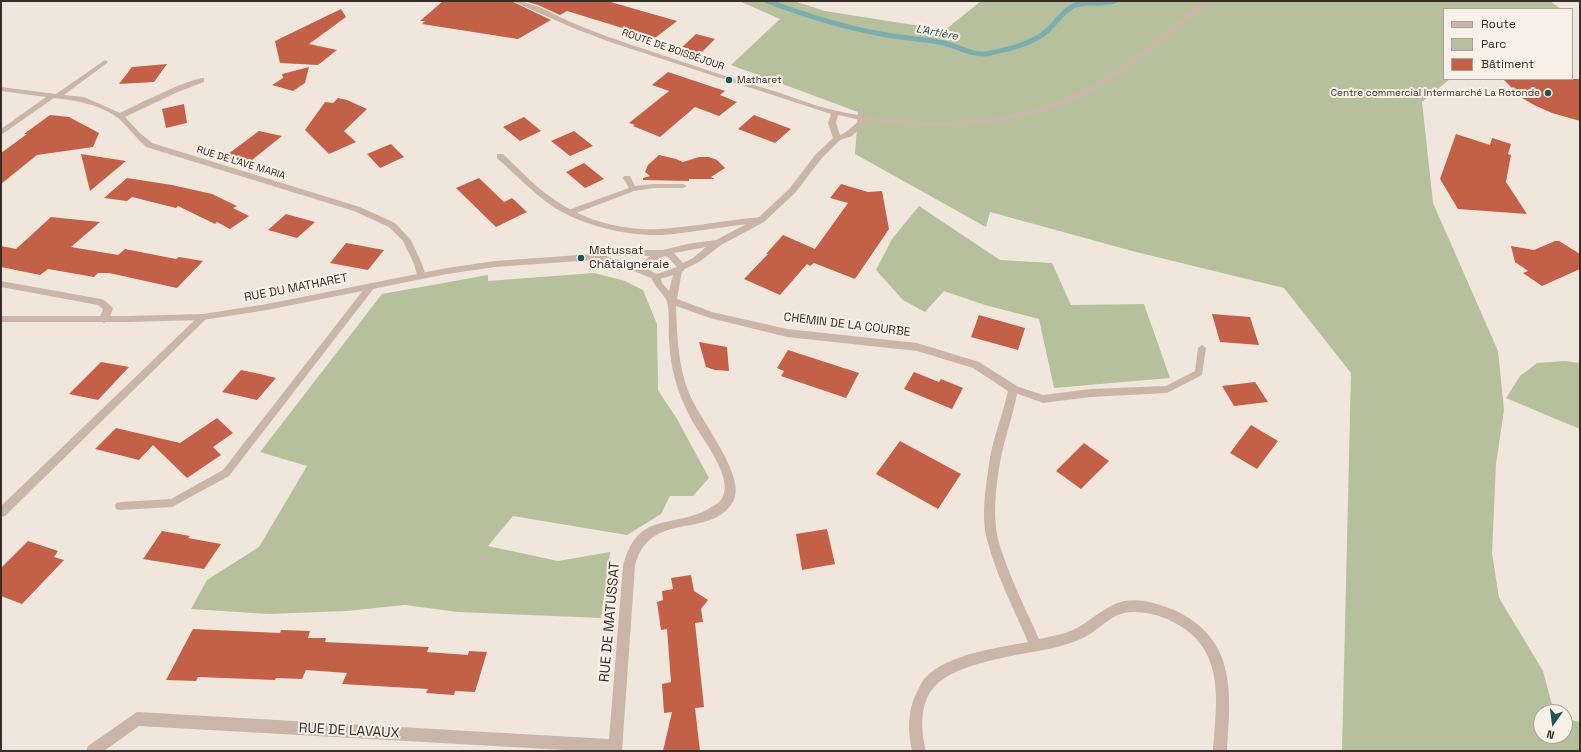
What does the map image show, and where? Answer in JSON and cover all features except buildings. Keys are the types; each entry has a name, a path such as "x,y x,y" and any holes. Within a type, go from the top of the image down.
{"street":[{"name":"ROUTE DE BOISSÉJOUR","path":"515,1 529,3 584,30 758,90 835,113 865,119 912,122 954,122 1007,117 1053,106 1083,93 1118,71 1206,1"},
{"path":"1,133 105,62"},
{"path":"1,89 55,95 81,100 94,104 120,116 177,88 201,80"},
{"path":"835,113 832,123 836,138"},
{"name":"RUE DE L'AVE MARIA","path":"120,116 137,136 149,145 357,209 392,225 408,240 418,264 421,276"},
{"name":"RUE DU MATHARET","path":"593,257 626,264 644,271 650,276 656,277 680,269 696,260 718,243 761,220 792,191 836,138 849,134 865,119"},
{"path":"500,156 544,196 571,212 608,225 651,232 674,231 761,220"},
{"name":"RUE DU MATHARET","path":"1,320 186,318 267,307 421,276 495,264 593,257 611,253 662,253 718,243"},
{"name":"RUE DU MATHARET","path":"644,271 645,265 648,262 662,253"},
{"path":"662,253 671,255 680,269 672,301"},
{"path":"656,277 658,284 672,301"},
{"path":"1,284 101,302 108,308 104,320"},
{"name":"CHEMIN DE LA COURBE","path":"672,301 710,315 787,333 917,347 976,366 1012,389"},
{"name":"RUE DE MATUSSAT","path":"615,749 629,566 632,554 638,542 648,534 660,528 707,515 723,506 728,498 731,488 725,467 694,416 679,383 674,355 672,301"},
{"path":"1012,389 1009,411 996,456 992,481 990,516 993,542 1009,584 1036,646"},
{"path":"919,751 914,735 917,707 930,682 947,670 971,661 1063,640 1081,633 1118,608 1140,606 1165,612 1190,624 1207,642 1220,664 1224,688 1220,751"},
{"name":"RUE DE LAVAUX","path":"93,751 137,719 615,749"}],"lane":[{"path":"628,178 633,190"},
{"path":"571,212 633,190 654,186 683,186"},
{"path":"120,506 172,503 226,473 372,286"},
{"path":"1,513 203,316"},
{"path":"1012,389 1043,398 1091,393 1167,389 1199,373 1202,348"}],"green space":[{"path":"739,1 794,1 825,11 945,30 981,1 1550,1 1560,8 1443,8 1443,80 1449,80 1422,102 1433,203 1498,351 1504,410 1496,464 1492,553 1499,598 1543,671 1552,704 1533,704 1533,744 1573,744 1573,720 1580,722 1580,751 1342,751 1351,373 1284,288 1136,252 990,212 986,227 855,154 858,112 731,65 780,19"},
{"path":"919,206 1000,260 1052,263 1071,305 1144,304 1170,378 1054,388 1039,319 985,305 944,291 925,312 903,300 876,270 892,239"},
{"path":"594,273 625,281 643,290 657,324 658,390 677,419 709,478 693,496 670,496 661,514 627,535 513,516 488,546 558,561 610,552 601,618 458,612 405,605 346,611 269,614 191,609 207,580 259,547 307,466 260,452 382,294 488,275 488,281"},
{"path":"1565,361 1580,363 1580,429 1506,398 1520,376 1537,363"}],"waterway":[{"name":"L'Artière","path":"767,1 809,16 852,28 944,43 979,54 1013,48 1041,36 1062,14 1069,8 1078,4 1115,1"}],"place":[{"name":"Matharet","path":"729,80"},
{"name":"Centre commercial Intermarché La Rotonde","path":"1548,93"},
{"name":"Matussat Châtaigneraie","path":"581,258"}]}
